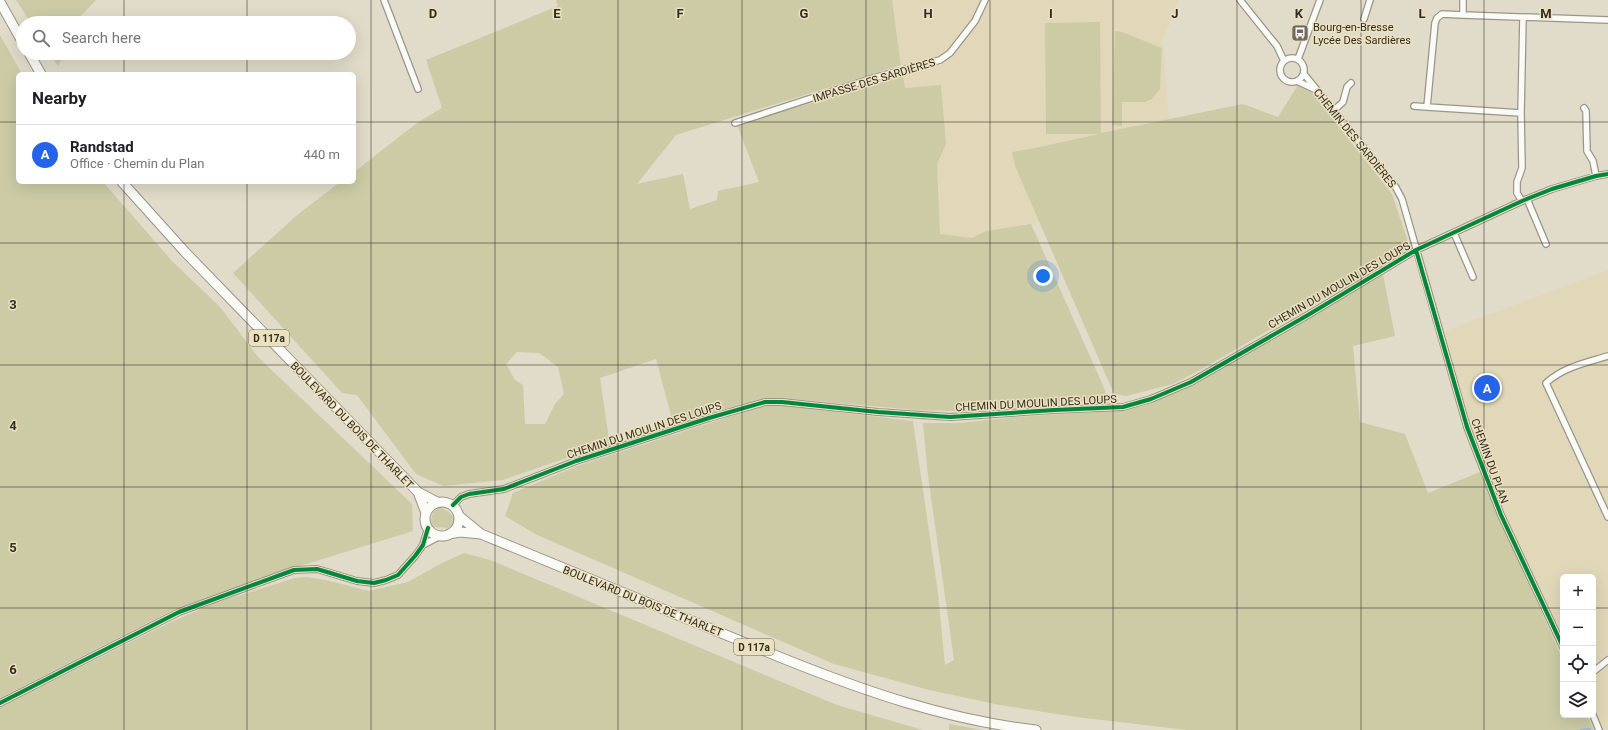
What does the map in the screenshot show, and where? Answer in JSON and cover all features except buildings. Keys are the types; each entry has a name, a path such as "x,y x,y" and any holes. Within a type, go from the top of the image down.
{"main road":[{"path":"0,2 16,31"},
{"path":"33,60 40,72"},
{"name":"BOULEVARD DU BOIS DE THARLET","path":"124,184 185,252 418,492 437,502"},
{"name":"BOULEVARD DU BOIS DE THARLET","path":"418,492 426,513"},
{"path":"437,502 448,502 452,505 456,509 459,516 456,529 446,535 432,532 428,528 425,518 426,513 432,505 437,502"},
{"name":"BOULEVARD DU BOIS DE THARLET","path":"459,516 481,534"},
{"name":"BOULEVARD DU BOIS DE THARLET","path":"446,535 460,532 481,534 832,678 895,700 950,715 1036,730"}],"street":[{"path":"384,0 418,89"},
{"name":"IMPASSE DES SARDIÈRES","path":"735,122 873,78 940,60 950,53 975,21 986,0"},
{"path":"1240,0 1276,46 1284,61"},
{"path":"1298,60 1320,0"},
{"path":"1364,19 1370,0"},
{"path":"1463,0 1463,15"},
{"path":"1427,107 1437,18 1442,14 1608,20"},
{"path":"1523,17 1521,113 1522,168 1517,182 1517,193 1524,200 1546,244"},
{"path":"1297,81 1304,74 1304,66 1298,60 1291,58 1284,61 1281,66 1281,76 1289,82 1297,81 1316,90"},
{"name":"CHEMIN DES SARDIÈRES","path":"1304,74 1395,186 1402,199 1416,250"},
{"path":"1333,111 1343,102 1347,87 1351,83"},
{"path":"1414,106 1521,113"},
{"path":"1584,108 1586,111 1587,151 1593,161 1596,176"},
{"name":"CHEMIN DU MOULIN DES LOUPS","path":"452,505 461,497 469,494 504,489 576,461 709,418 765,402 782,402 878,412 950,417 1123,407 1151,399 1191,382 1308,315 1416,250 1524,200 1566,184 1608,174"},
{"path":"1454,233 1473,277"},
{"name":"CHEMIN DU PLAN","path":"1416,250 1467,427 1482,468 1501,515 1563,646"},
{"path":"1608,356 1570,367 1555,375 1546,383 1608,517"},
{"path":"0,703 158,622 186,610 294,570 317,569 357,581 374,582 386,580 398,575 406,568 423,545 428,528"},
{"path":"423,545 446,535"},
{"path":"1596,670 1608,660"},
{"path":"1594,718 1599,730"}],"shaded area":[{"path":"892,0 1179,0 1163,40 1169,119 1012,152 1015,166 1040,222 986,231 972,238 940,234 937,164 946,143 941,85 905,88"},
{"path":"1608,270 1608,730 1594,730 1588,718 1596,718 1596,574 1560,574 1560,654 1480,472 1485,461 1466,411 1445,331"}],"green space":[{"path":"16,0 96,0 81,16 26,16"},
{"path":"556,0 892,0 901,65 676,135 637,184 683,174 690,209 717,200 718,191 759,182 737,125 903,76 905,88 941,85 946,144 937,164 940,234 972,238 986,231 1031,224 1105,390 1106,400 955,411 917,410 792,399 763,399 673,423 656,359 600,378 610,446 575,455 503,480 443,486 416,474 357,395 342,393 233,273 296,216 337,184 356,184 356,170 417,123 442,108 426,60 558,6","holes":["517,352 539,353 558,367 564,394 555,404 545,424 525,424 523,385 515,380 506,364"]},
{"path":"1100,22 1101,133 1243,104 1278,117 1298,85 1312,93 1392,194 1410,248 1200,370 1173,384 1126,396 1114,394 1015,166 1012,152 1099,134 1046,134 1045,23"},
{"path":"1115,31 1122,32 1162,48 1160,89 1152,99 1145,102 1122,102 1122,126 1112,125"},
{"path":"0,35 21,72 16,72 16,184 105,184 172,261 220,307 258,357 412,504 413,531 283,570 171,611 0,698"},
{"path":"54,60 61,60 58,66"},
{"path":"1383,274 1395,336 1353,346 1360,422 1405,434 1428,493 1480,472 1560,654 1560,718 1588,718 1594,730 1187,730 1076,717 1000,705 929,690 834,664 537,535 505,516 513,493 577,466 769,404 913,421 938,593 945,665 954,660 928,476 923,423 959,423 1016,417 1114,411 1142,406 1192,386"},
{"path":"440,507 450,513 455,519 453,525 449,528 434,527 431,521 433,512"},
{"path":"464,553 490,560 837,705 923,730 0,730 0,707 171,622 215,603 295,578 307,577 369,591 408,582 440,564"},
{"path":"949,724 983,730 949,730"}],"waterway":[{"path":"1581,730 1590,729"}],"cycle path":[{"path":"453,505 461,497 469,494 504,489 576,461 709,418 765,402 782,402 878,412 950,417 1123,407 1151,399 1191,382 1308,315 1416,250 1522,201 1552,189 1608,174"},
{"path":"1416,250 1467,427 1501,515 1563,646"},
{"path":"0,703 179,612 294,570 317,569 357,581 374,583 386,580 398,575 415,556 423,545 428,528"}],"place":[{"name":"Bourg-en-Bresse Lycée Des Sardières","path":"1300,33"},
{"name":"Randstad","path":"1487,388"}]}
